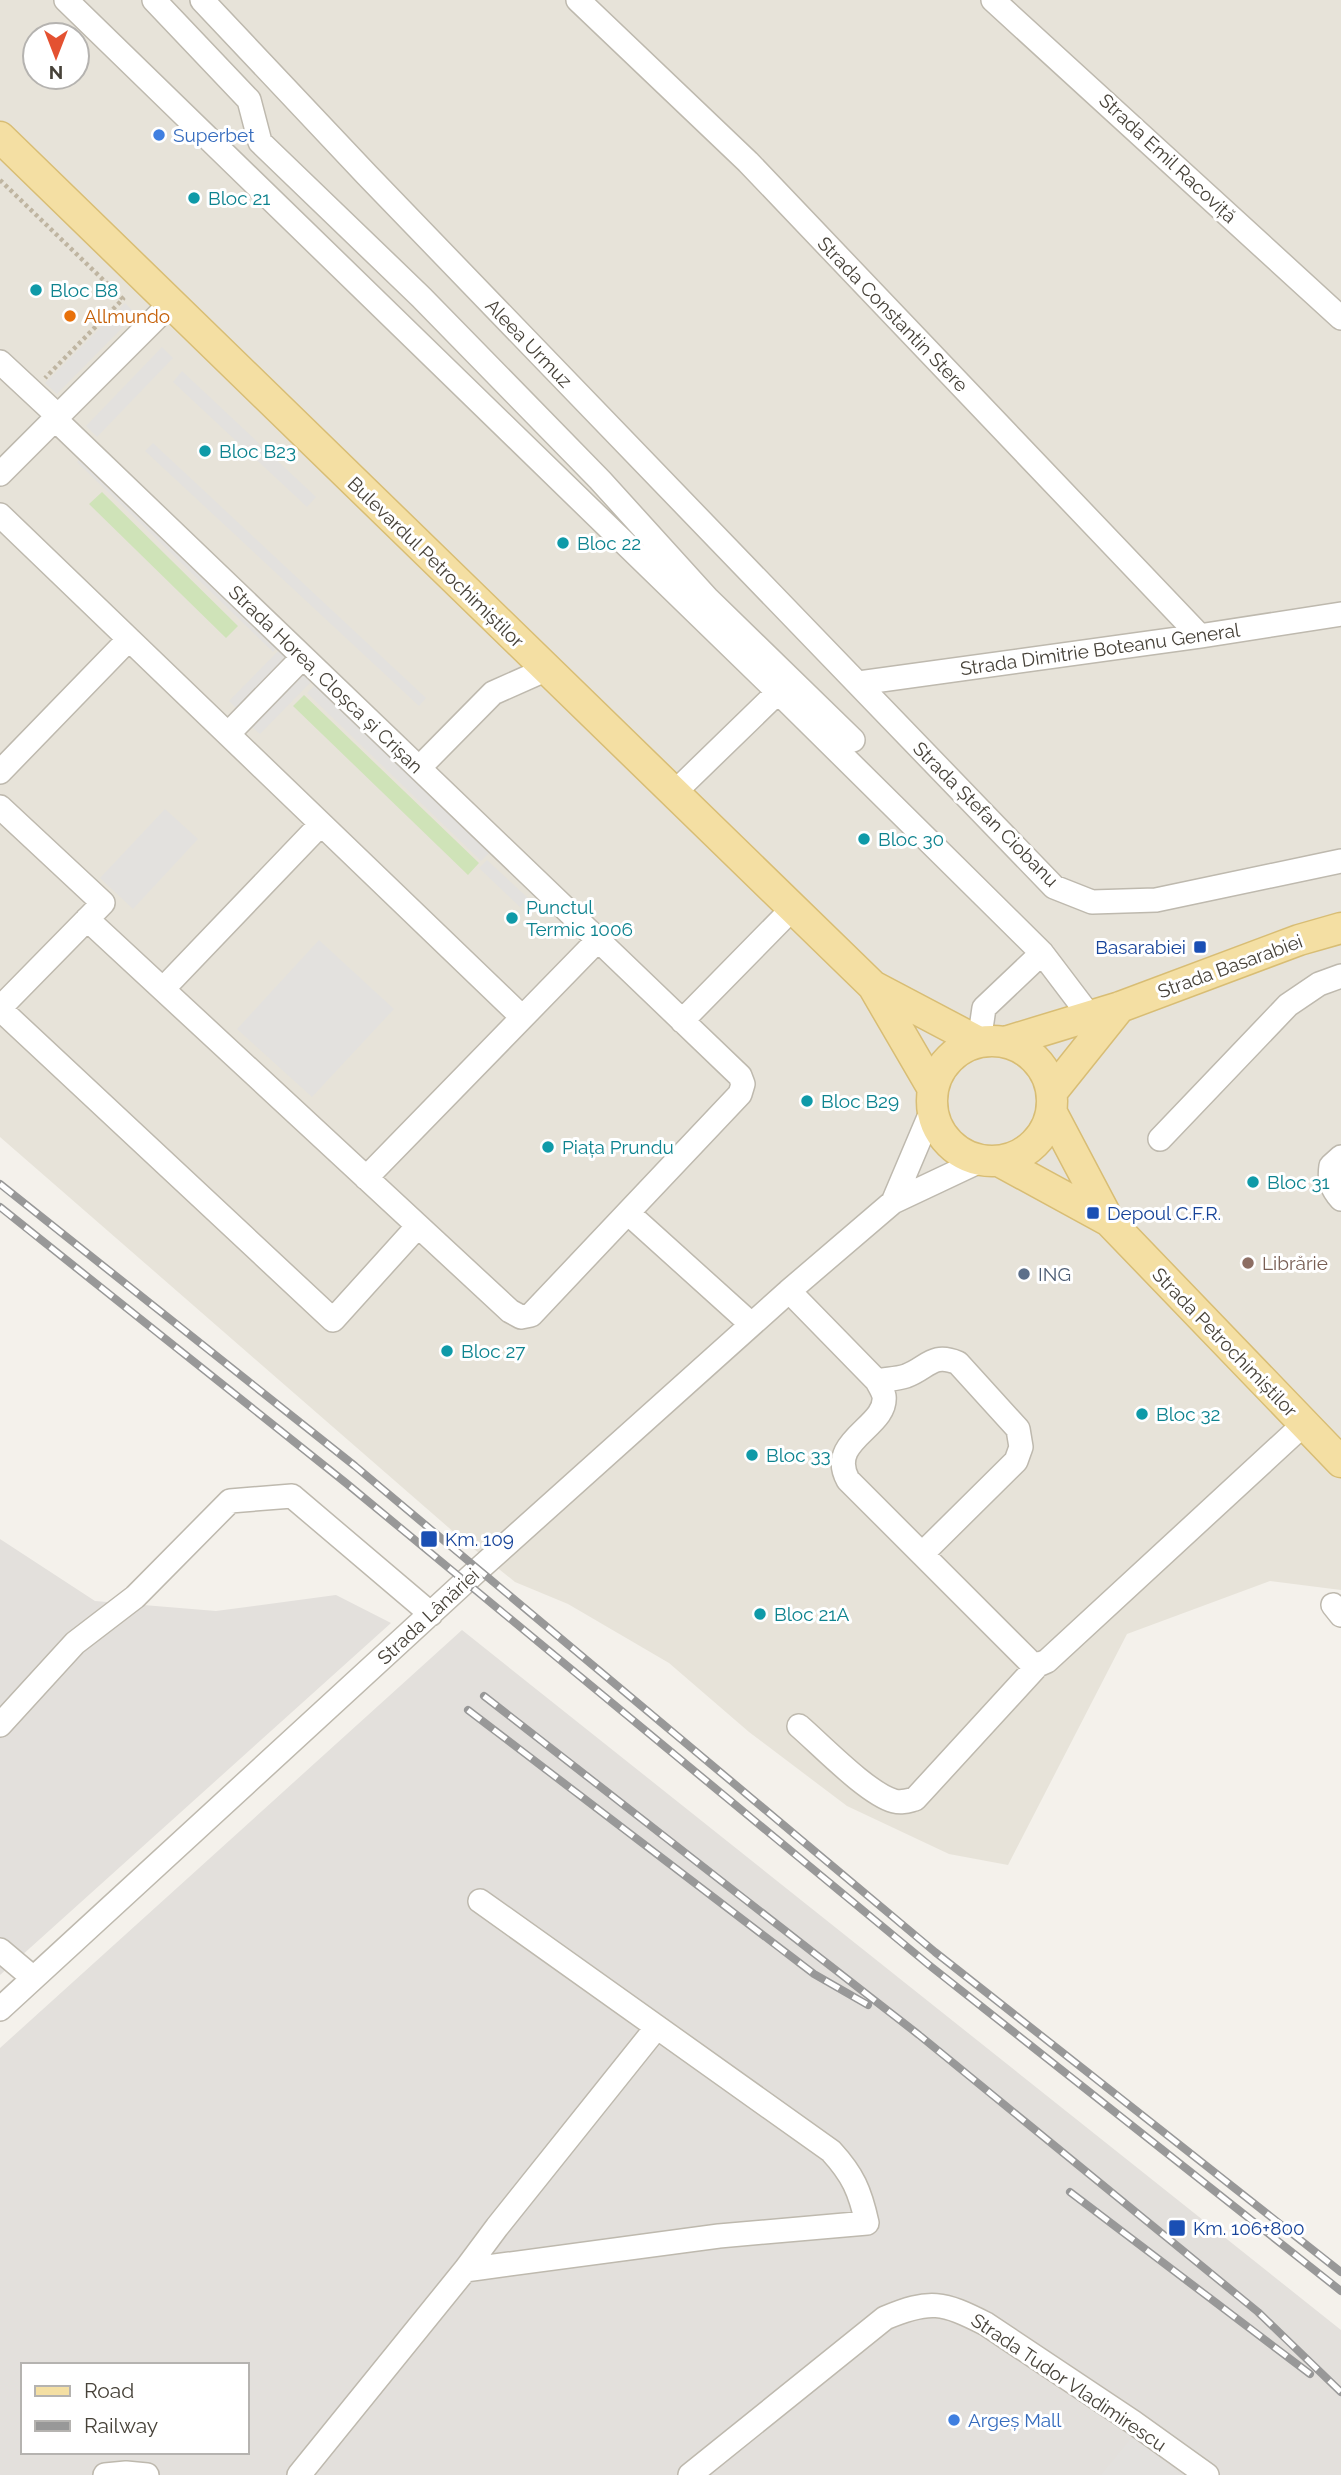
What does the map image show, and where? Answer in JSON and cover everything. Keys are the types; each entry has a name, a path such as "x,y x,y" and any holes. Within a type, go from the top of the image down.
{"main road":[{"name":"Bulevardul Petrochimiștilor","path":"0,137 873,986 932,1100"},
{"name":"Strada Basarabiei","path":"992,1042 1121,1007 1298,940 1341,928"},
{"name":"Bulevardul Petrochimiștilor","path":"873,986 992,1042"},
{"path":"1052,1102 1047,1074 1037,1059 1022,1048 992,1042 963,1048 949,1059 939,1073 932,1100 938,1128 949,1143 964,1154 990,1161 1018,1156 1033,1145 1045,1130 1052,1102 1121,1007"},
{"name":"Strada Petrochimiștilor","path":"1052,1102 1109,1221 1341,1462"},
{"name":"Strada Petrochimiștilor","path":"990,1161 1109,1221"}],"street":[{"path":"66,0 701,604 853,740"},
{"path":"154,0 249,100 260,142 459,336 600,480 701,604 778,692 1042,953 1089,1015"},
{"name":"Aleea Urmuz","path":"202,0 367,175 859,683"},
{"name":"Strada Constantin Stere","path":"578,0 748,162 1200,636"},
{"name":"Strada Emil Racoviță","path":"993,0 1341,318"},
{"path":"0,474 171,303"},
{"name":"Strada Horea, Cloșca și Crișan","path":"0,362 740,1076 743,1084 740,1094 531,1315 521,1317 510,1311 87,919"},
{"path":"0,515 522,1017"},
{"name":"Strada Dimitrie Boteanu General","path":"859,683 1341,614"},
{"path":"0,772 129,639"},
{"path":"228,734 303,657"},
{"path":"419,768 493,693 547,669"},
{"name":"Strada Ștefan Ciobanu","path":"859,683 1001,835 1054,887 1091,902 1156,900 1341,861"},
{"path":"674,793 778,692"},
{"path":"0,807 103,903 0,1009 332,1320 418,1226"},
{"path":"163,989 321,824"},
{"path":"682,1021 793,908"},
{"path":"366,1178 598,940"},
{"path":"992,1042 984,1008 1042,953"},
{"path":"1160,1139 1288,1005 1319,984 1341,976"},
{"path":"893,1202 932,1100"},
{"path":"1341,1157 1331,1166 1329,1178 1332,1190 1341,1199"},
{"path":"893,1202 990,1161"},
{"name":"Strada Lânăriei","path":"0,2009 751,1324 893,1202"},
{"path":"628,1213 751,1324"},
{"path":"789,1290 877,1381 884,1396 882,1408 844,1454 842,1469 848,1480 1030,1662 1038,1665"},
{"path":"877,1381 906,1376 927,1363 945,1357 958,1363 1018,1429 1021,1447 1016,1461 922,1554"},
{"path":"799,1726 870,1788 890,1800 904,1803 915,1798 1038,1665 1047,1661 1304,1424"},
{"path":"0,1725 75,1643 135,1597 230,1501 292,1496 431,1614"},
{"path":"465,2270 719,2236 867,2222 857,2185 831,2151 480,1901"},
{"path":"0,1950 32,1977"},
{"path":"299,2475 657,2027"},
{"name":"Strada Tudor Vladimirescu","path":"690,2475 885,2318 911,2307 938,2304 963,2312 986,2324 1133,2422 1206,2475"},
{"path":"105,2475 147,2475"}],"path":[{"path":"0,180 123,299 31,391"}],"shaded area":[{"path":"0,0 1341,0 1341,1590 1270,1581 1127,1634 1008,1865 949,1854 847,1806 749,1732 669,1663 568,1604 515,1582 464,1541 0,1137"},
{"path":"125,303 136,314 57,394 45,383"},
{"path":"162,347 173,358 97,437 86,426"},
{"path":"182,371 316,497 307,507 173,382"},
{"path":"153,443 426,698 419,706 145,451"},
{"path":"84,454 281,644 273,652 77,462"},
{"path":"283,646 293,656 239,711 229,701"},
{"path":"304,671 313,680 260,734 251,726"},
{"path":"316,684 489,853 481,861 307,693"},
{"path":"165,809 198,839 133,909 100,878"},
{"path":"487,860 528,898 520,907 479,868"},
{"path":"319,940 394,1009 312,1097 237,1029"},
{"path":"0,1539 95,1601 216,1611 336,1595 391,1623 0,1975"},
{"path":"462,1630 1341,2330 1341,2475 0,2475 0,2048"},
{"path":"1134,2435 1181,2475 1101,2475"}],"green space":[{"path":"102,492 238,626 226,638 89,504"},
{"path":"304,695 479,863 468,875 293,706"}],"railway":[{"path":"0,1184 355,1466 935,1952 1341,2272"},
{"path":"0,1207 346,1483 929,1965 1341,2291"},
{"path":"484,1696 919,2035 1258,2312 1341,2392"},
{"path":"468,1710 814,1974 868,2005"},
{"path":"1070,2192 1310,2374"}],"place":[{"name":"Superbet","path":"159,135"},
{"name":"Bloc 21","path":"194,198"},
{"name":"Bloc B8","path":"36,290"},
{"name":"Allmundo","path":"70,316"},
{"name":"Bloc B23","path":"205,451"},
{"name":"Bloc 22","path":"563,543"},
{"name":"Bloc 30","path":"864,839"},
{"name":"Punctul Termic 1006","path":"512,918"},
{"name":"Basarabiei","path":"1200,947"},
{"name":"Bloc B29","path":"807,1101"},
{"name":"Piața Prundu","path":"548,1147"},
{"name":"Bloc 31","path":"1253,1182"},
{"name":"Depoul C.F.R.","path":"1093,1213"},
{"name":"Librărie","path":"1248,1263"},
{"name":"ING","path":"1024,1274"},
{"name":"Bloc 27","path":"447,1351"},
{"name":"Bloc 32","path":"1142,1414"},
{"name":"Bloc 33","path":"752,1455"},
{"name":"Km. 109","path":"429,1539"},
{"name":"Bloc 21A","path":"760,1614"},
{"name":"Km. 106+800","path":"1177,2228"},
{"name":"Argeș Mall","path":"954,2420"}]}
